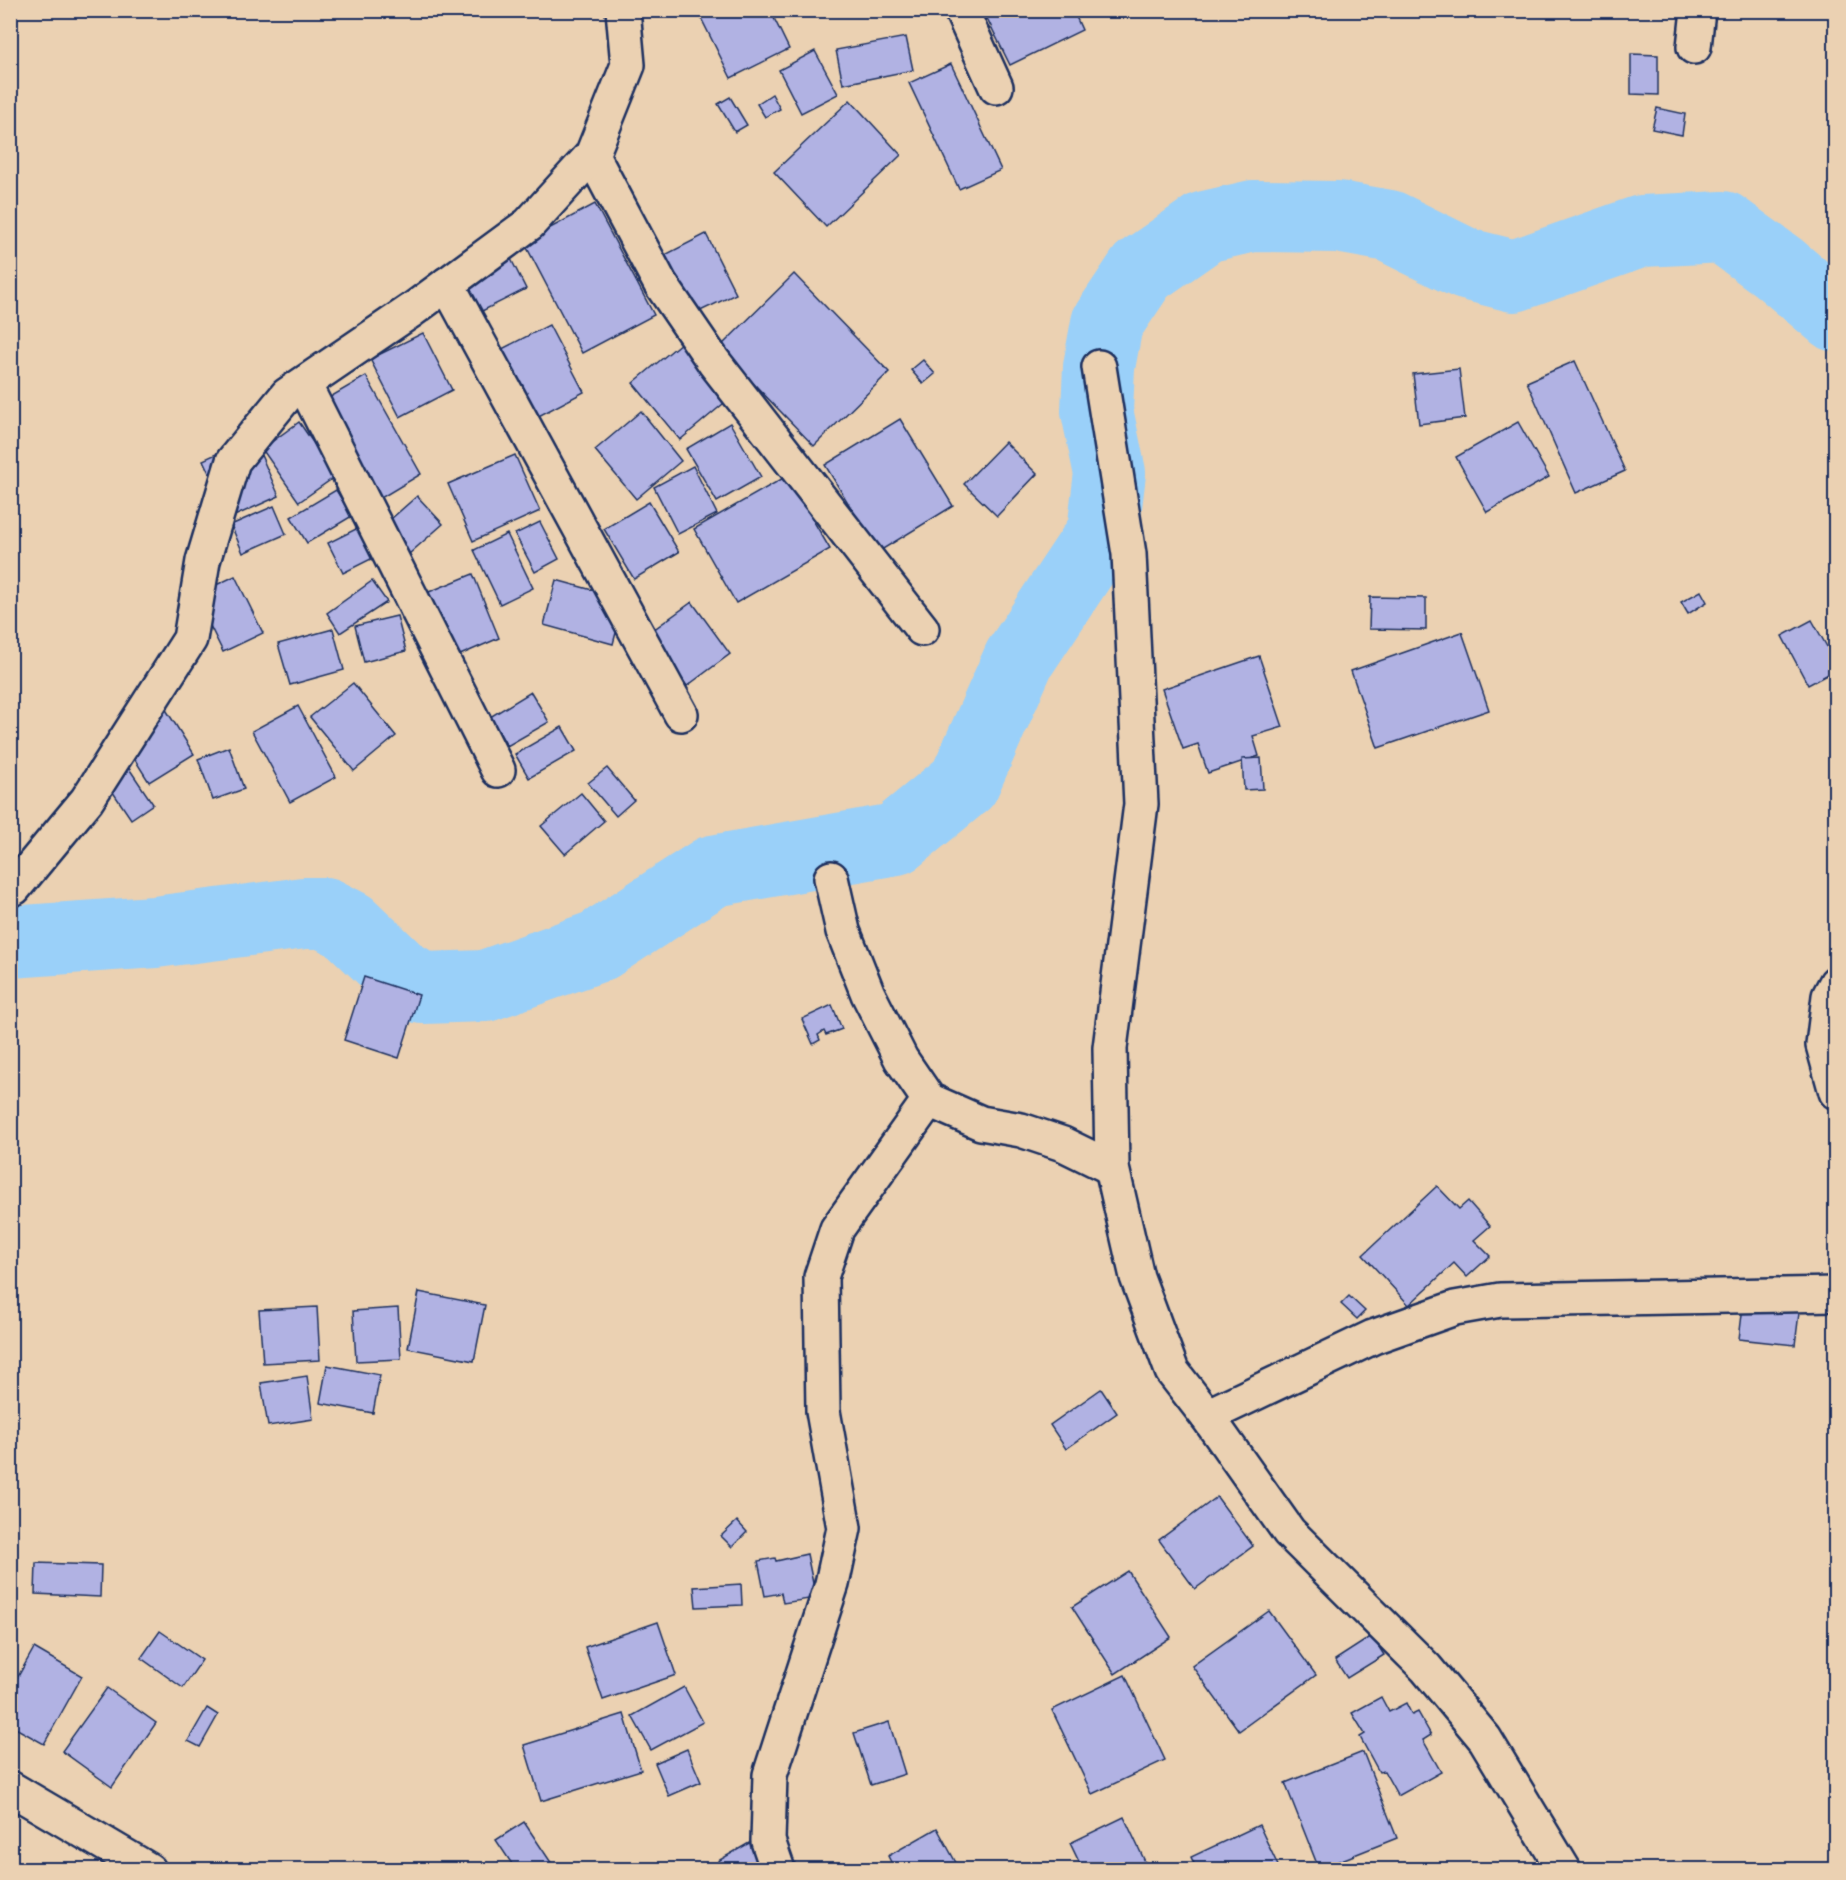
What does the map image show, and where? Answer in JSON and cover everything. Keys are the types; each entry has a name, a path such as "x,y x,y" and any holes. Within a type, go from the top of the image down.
{"street":[{"path":"14,888 87,800 190,639 203,561 233,461 287,395 412,310 529,224 592,155 628,65 623,10"},
{"path":"961,10 996,87"},
{"path":"1695,47 1698,10"},
{"path":"592,155 660,283 714,362 922,629"},
{"path":"447,284 681,714"},
{"path":"1099,367 1129,554 1141,804 1110,1048 1112,1168 1137,1277 1172,1371 1289,1532 1426,1668 1485,1739 1564,1869"},
{"path":"304,384 498,770"},
{"path":"831,878 843,931 868,994 901,1059 929,1100 981,1123 1022,1130 1063,1144 1112,1168"},
{"path":"1836,983 1828,996 1822,1045 1836,1092"},
{"path":"778,1869 768,1841 770,1775 832,1584 844,1528 823,1411 821,1277 837,1229 929,1100"},
{"path":"1206,1416 1373,1337 1455,1308 1500,1300 1835,1286"},
{"path":"10,1788 149,1869"}],"building":[{"path":"697,10 758,10 759,14 770,10 789,49 731,78"},
{"path":"983,10 1073,10 1082,30 1010,65"},
{"path":"906,37 913,70 843,84 836,50"},
{"path":"815,51 838,94 801,113 779,70"},
{"path":"1631,54 1658,55 1658,95 1631,94"},
{"path":"951,64 1001,170 959,189 909,83"},
{"path":"772,94 780,109 765,117 757,104"},
{"path":"730,97 747,125 735,132 718,104"},
{"path":"850,100 901,155 826,227 774,172"},
{"path":"1657,108 1685,114 1682,135 1652,129"},
{"path":"595,204 654,315 582,353 524,242"},
{"path":"706,234 736,294 694,314 665,255"},
{"path":"507,251 526,289 480,312 461,274"},
{"path":"794,274 889,372 814,446 719,348"},
{"path":"549,325 584,392 533,419 498,351"},
{"path":"423,333 452,390 400,417 370,359"},
{"path":"681,343 729,399 680,440 633,383"},
{"path":"923,360 935,374 923,384 911,370"},
{"path":"1575,361 1625,471 1576,493 1527,382"},
{"path":"1459,369 1465,418 1419,424 1413,374"},
{"path":"366,376 421,474 376,501 320,403"},
{"path":"641,411 681,461 636,499 595,450"},
{"path":"900,419 953,506 878,552 825,465"},
{"path":"299,422 336,476 299,502 262,449"},
{"path":"1518,422 1549,477 1487,512 1456,457"},
{"path":"730,423 761,477 717,502 686,449"},
{"path":"253,437 279,496 230,518 203,460"},
{"path":"1005,442 1037,474 997,516 964,484"},
{"path":"515,455 540,511 473,541 448,484"},
{"path":"693,466 717,514 678,534 654,487"},
{"path":"787,476 830,549 736,603 694,529"},
{"path":"336,490 352,516 307,543 291,517"},
{"path":"417,496 443,524 409,554 383,526"},
{"path":"649,502 679,552 634,579 604,529"},
{"path":"274,506 286,534 243,553 231,525"},
{"path":"540,522 559,559 535,572 515,534"},
{"path":"364,525 379,555 343,573 328,543"},
{"path":"507,534 533,588 500,604 474,550"},
{"path":"473,574 499,638 451,659 424,594"},
{"path":"235,576 263,633 223,652 195,595"},
{"path":"556,580 625,599 613,644 544,625"},
{"path":"372,581 387,602 340,633 327,613"},
{"path":"1701,591 1707,602 1688,614 1681,602"},
{"path":"1370,597 1426,598 1426,630 1369,629"},
{"path":"692,602 730,654 687,686 649,633"},
{"path":"397,616 406,651 364,662 355,626"},
{"path":"1812,620 1836,663 1836,670 1808,685 1782,636"},
{"path":"333,629 344,670 290,685 278,644"},
{"path":"1462,632 1489,710 1378,748 1351,671"},
{"path":"1259,656 1283,727 1253,736 1259,756 1208,773 1198,744 1183,749 1162,689"},
{"path":"353,683 396,736 354,771 310,717"},
{"path":"531,692 549,722 507,746 490,717"},
{"path":"298,706 336,777 290,802 252,731"},
{"path":"165,708 194,754 149,782 120,736"},
{"path":"562,727 576,751 529,778 515,754"},
{"path":"229,747 244,789 213,800 198,759"},
{"path":"1261,758 1263,789 1244,790 1242,759"},
{"path":"124,761 153,804 131,819 102,776"},
{"path":"607,768 634,800 616,816 588,783"},
{"path":"581,793 604,821 565,854 541,826"},
{"path":"364,977 419,995 399,1058 344,1040"},
{"path":"832,1005 842,1029 826,1035 824,1031 818,1035 820,1040 813,1044 802,1019"},
{"path":"1437,1186 1459,1209 1468,1201 1490,1226 1474,1240 1490,1256 1467,1277 1454,1263 1409,1305 1363,1255"},
{"path":"419,1292 485,1305 474,1361 408,1348"},
{"path":"1349,1296 1365,1311 1357,1319 1341,1304"},
{"path":"1744,1298 1800,1305 1795,1345 1739,1339"},
{"path":"317,1307 320,1360 263,1363 259,1310"},
{"path":"398,1308 401,1359 356,1361 353,1311"},
{"path":"327,1365 380,1375 373,1413 320,1403"},
{"path":"307,1376 313,1419 268,1426 261,1383"},
{"path":"1101,1389 1117,1413 1066,1449 1050,1425"},
{"path":"1217,1497 1253,1546 1195,1589 1159,1540"},
{"path":"737,1521 747,1532 732,1547 721,1536"},
{"path":"807,1554 816,1598 783,1603 781,1593 765,1596 758,1561 775,1558 776,1561"},
{"path":"36,1563 101,1565 100,1597 35,1594"},
{"path":"1128,1571 1171,1637 1115,1674 1072,1607"},
{"path":"741,1584 742,1605 696,1607 694,1587"},
{"path":"1269,1611 1316,1675 1239,1731 1192,1666"},
{"path":"658,1622 676,1675 603,1700 585,1647"},
{"path":"160,1631 202,1660 183,1688 141,1658"},
{"path":"1372,1636 1384,1655 1347,1678 1335,1660"},
{"path":"34,1648 82,1676 44,1744 10,1725 10,1691"},
{"path":"1125,1675 1165,1760 1092,1794 1052,1710"},
{"path":"684,1687 703,1722 651,1750 632,1716"},
{"path":"107,1688 156,1723 112,1787 62,1751"},
{"path":"1381,1697 1389,1712 1406,1703 1412,1715 1418,1712 1431,1735 1423,1740 1441,1772 1398,1796 1384,1771 1379,1772 1360,1737 1365,1734 1352,1713"},
{"path":"207,1708 218,1715 200,1747 188,1741"},
{"path":"624,1714 641,1770 541,1801 524,1745"},
{"path":"889,1722 905,1774 871,1785 854,1733"},
{"path":"687,1749 701,1782 669,1796 655,1763"},
{"path":"1363,1752 1397,1838 1319,1869 1285,1783"},
{"path":"1124,1817 1149,1870 1083,1870 1070,1843"},
{"path":"524,1822 556,1870 516,1870 496,1840"},
{"path":"1259,1825 1280,1870 1197,1870 1191,1857"},
{"path":"937,1828 960,1870 895,1870 888,1856"},
{"path":"756,1839 762,1870 723,1870 718,1861"}],"waterway":[{"path":"10,942 155,932 304,913 325,913 350,926 400,974 423,988 485,986 598,946 713,871 896,839 964,783 1019,659 1103,532 1110,473 1097,411 1099,367 1107,323 1142,271 1205,227 1253,216 1338,217 1389,226 1466,264 1514,276 1642,231 1723,227 1778,267 1836,316"}]}
